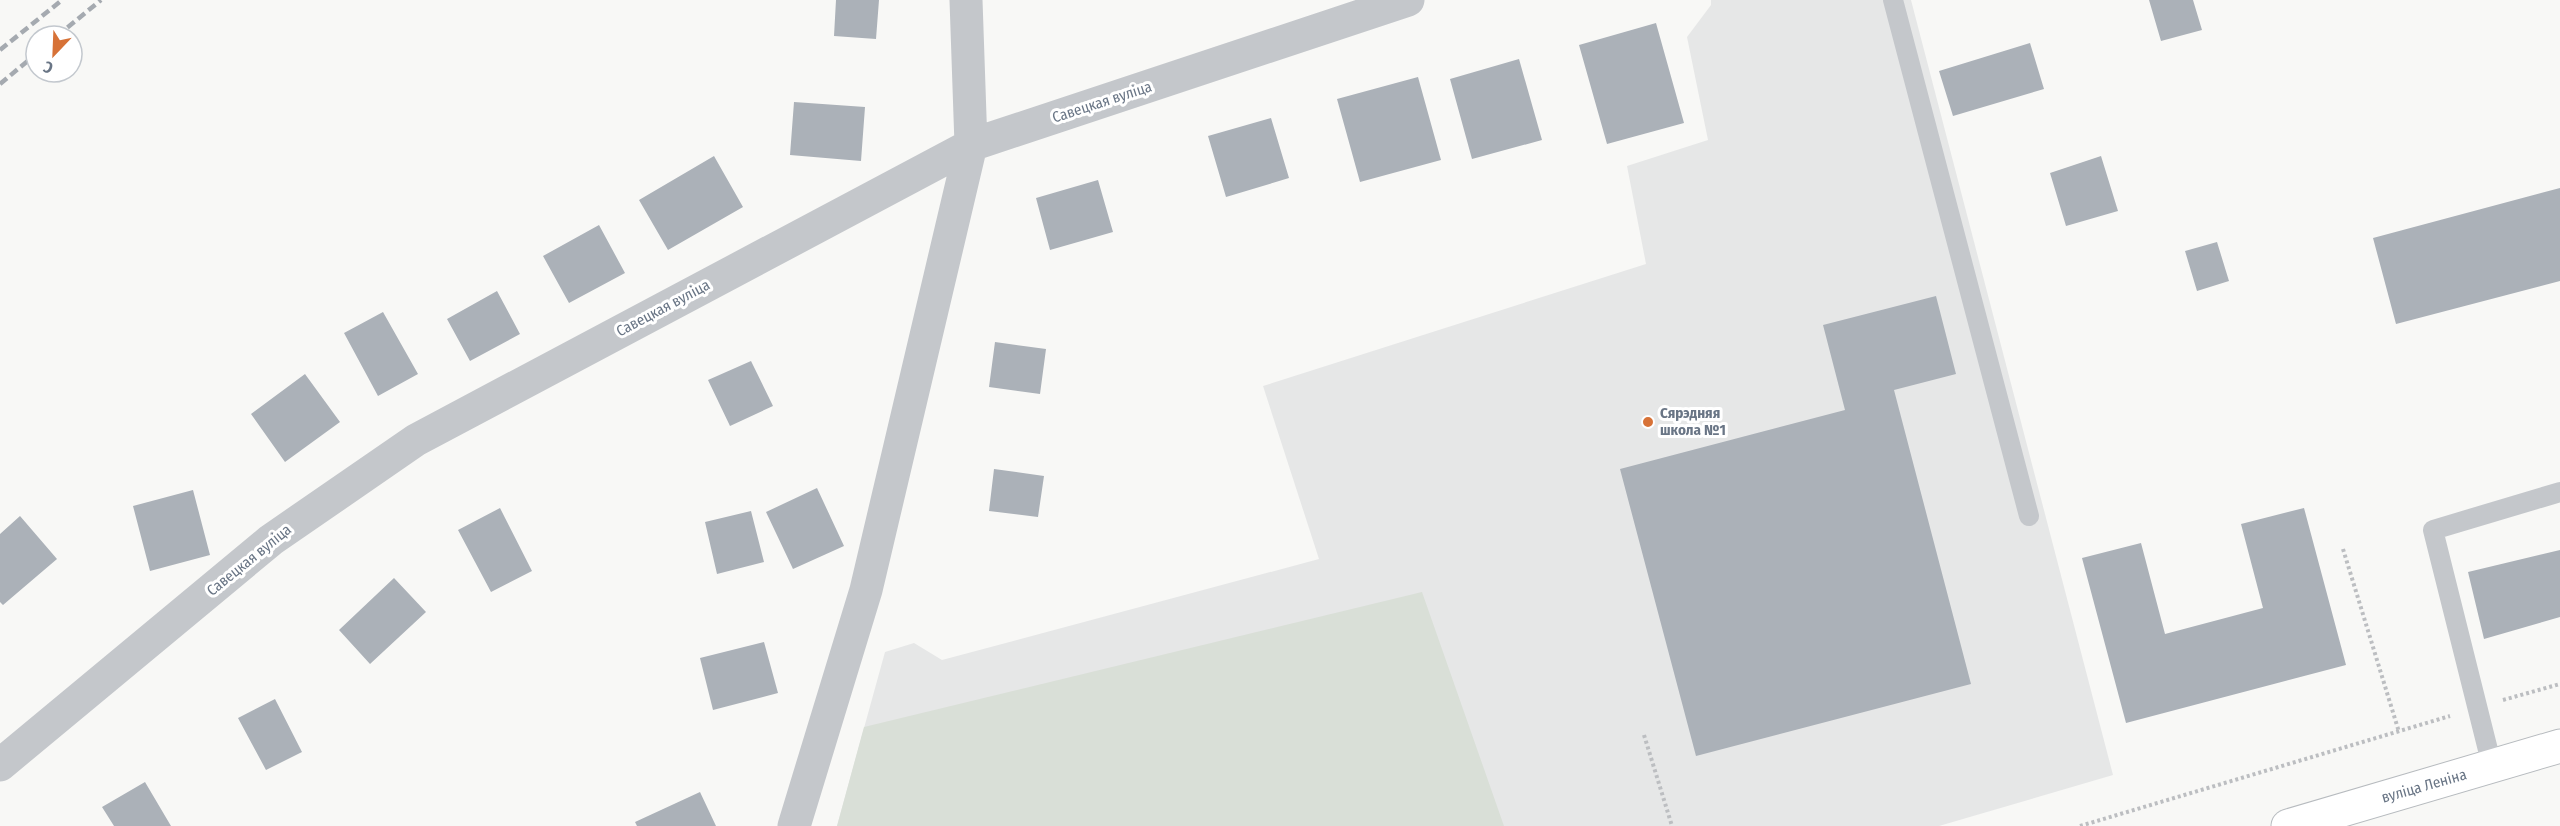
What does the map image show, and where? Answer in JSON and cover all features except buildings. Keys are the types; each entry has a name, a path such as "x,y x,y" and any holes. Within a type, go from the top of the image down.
{"main road":[{"name":"вуліца Леніна","path":"2288,826 2560,746"}],"street":[{"path":"794,826 866,590 971,145 966,0"},
{"name":"Савецкая вуліца","path":"0,765 272,540 416,440 971,145 1408,0"}],"lane":[{"path":"1893,0 2029,516"},
{"path":"2492,766 2433,530 2560,492"}],"path":[{"path":"2343,549 2399,732"},
{"path":"2080,826 2560,684"},
{"path":"1644,735 1672,826"}],"shaded area":[{"name":"Сярэдняя школа №1","path":"1711,0 1911,0 2113,775 1939,826 837,826 885,652 914,643 942,660 1319,559 1263,386 1646,264 1627,166 1708,140 1687,37 1711,5"},
{"path":"1422,592 1504,826 837,826 864,727"}],"railway":[{"path":"0,50 62,0"},
{"path":"72,24 101,0"},
{"path":"0,84 24,64"}],"place":[{"name":"Сярэдняя школа №1","path":"1648,422"}]}
